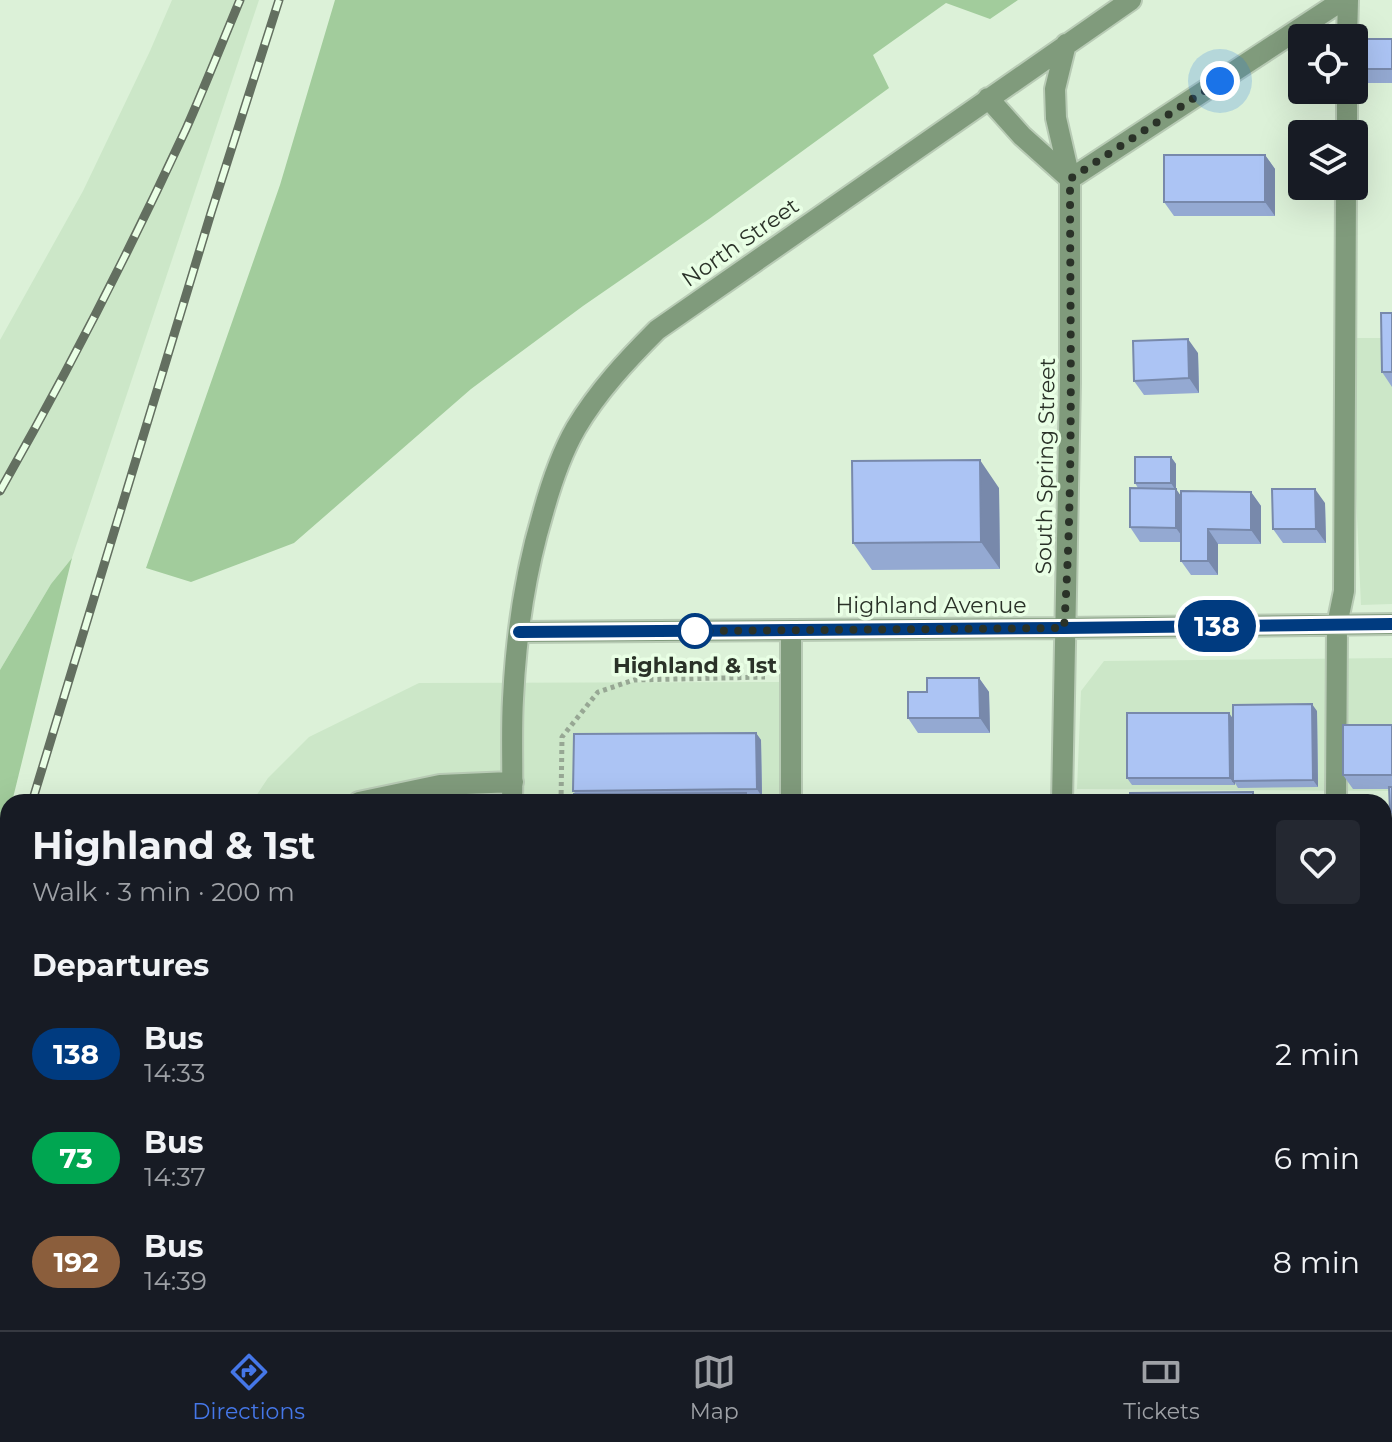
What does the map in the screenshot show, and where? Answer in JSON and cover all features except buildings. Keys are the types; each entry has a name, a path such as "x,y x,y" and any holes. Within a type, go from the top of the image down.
{"street":[{"name":"North Street","path":"512,792 513,700 529,565 551,482 592,403 657,330 1131,0"},
{"path":"1345,0 1346,24"},
{"path":"988,98 1022,136 1070,179 1345,0"},
{"name":"South Spring Street","path":"1062,794 1070,383 1070,179 1056,118 1055,89 1066,44"},
{"path":"1336,794 1337,625 1344,591 1346,200"},
{"name":"Highland Avenue","path":"519,632 1392,624"},
{"path":"791,630 791,794"},
{"path":"397,794 440,785 512,792"},
{"path":"1371,1330 1392,1330"}],"path":[{"path":"561,794 562,737 598,692 634,680 791,677"}],"shaded area":[{"path":"172,0 259,0 72,558 51,584 0,670 0,340 83,191"},
{"path":"335,0 1018,0 990,19 946,3 873,55 889,88 471,389 294,543 191,582 146,568 280,185"},
{"path":"1354,338 1392,338 1392,604 1361,605 1354,451"},
{"path":"72,558 14,794 0,794 0,670 51,584"},
{"path":"1392,658 1392,791 1077,789 1081,691 1104,661"},
{"path":"786,682 785,794 257,794 268,778 309,737 419,683"}],"railway":[{"path":"0,491 142,221 186,129 240,0"},
{"path":"34,794 279,0"}],"bus line":[{"name":"138","path":"519,632 1392,624"}],"place":[{"name":"Highland & 1st","path":"695,631"}],"route":[{"path":"695,631 1064,628 1070,383 1070,179 1220,81"}]}
